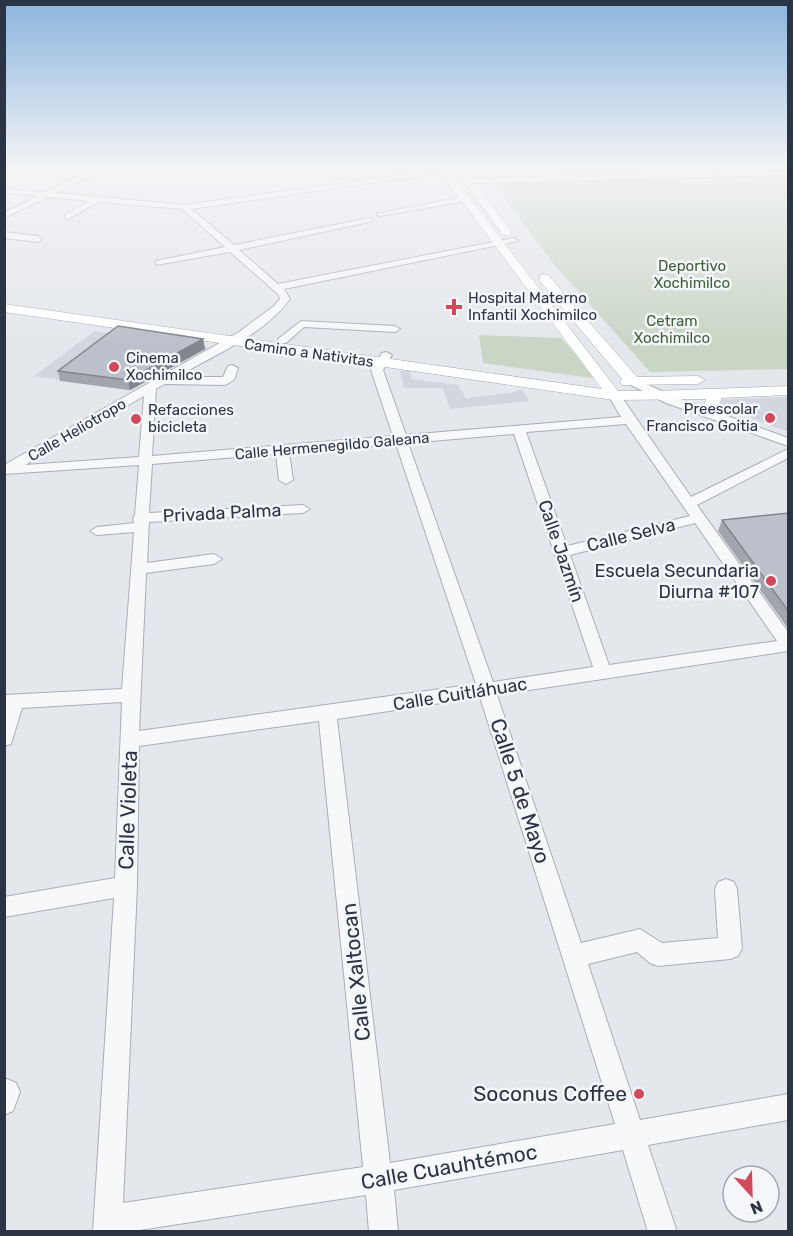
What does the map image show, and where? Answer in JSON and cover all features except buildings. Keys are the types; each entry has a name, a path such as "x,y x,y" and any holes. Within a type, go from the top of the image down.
{"main road":[{"path":"485,227 611,389 657,396 789,392"},
{"path":"503,227 633,382"},
{"path":"531,284 548,283"},
{"name":"Camino a Nativitas","path":"4,297 243,334 383,359"},
{"name":"Camino a Nativitas","path":"4,308 230,341 611,389"},
{"path":"553,312 572,311"},
{"path":"611,389 633,382 789,377"},
{"path":"714,394 712,407 719,415"}],"street":[{"path":"207,227 277,287 346,278 514,241"},
{"path":"159,263 342,227"},
{"path":"4,236 38,239"},
{"name":"Calle Heliotropo","path":"6,470 243,334 278,308 285,299 277,287"},
{"path":"282,341 301,324 395,329"},
{"name":"Calle 5 de Mayo","path":"383,359 377,370 487,690 663,1232"},
{"path":"162,380 225,381 230,378 232,368"},
{"path":"633,382 657,396 719,415 789,442"},
{"name":"Calle Violeta","path":"107,1226 126,886 131,695 150,388"},
{"path":"611,389 629,420 789,645"},
{"name":"Calle Hermenegildo Galeana","path":"6,470 145,461 629,420"},
{"name":"Calle Jazmín","path":"519,430 603,672"},
{"path":"282,450 286,480"},
{"name":"Calle Selva","path":"689,503 789,453"},
{"name":"Privada Palma","path":"97,531 140,522 303,509"},
{"name":"Calle Selva","path":"562,552 699,518"},
{"path":"138,569 214,560"},
{"name":"Calle Cuitláhuac","path":"131,740 789,645"},
{"path":"4,739 9,702 131,695"},
{"name":"Calle Xaltocan","path":"327,713 384,1232"},
{"path":"4,907 126,886"},
{"path":"574,956 640,940 658,955 730,948 726,889"},
{"name":"Calle Cuauhtémoc","path":"107,1226 789,1107"}],"shaded area":[{"path":"95,331 209,348 131,391 34,376"},
{"path":"400,371 410,371 412,379 458,385 466,398 511,393 522,389 529,401 450,409 443,388 404,388"},
{"name":"Preescolar Francisco Goitia","path":"788,397 788,432 716,404 715,400"}],"green space":[{"name":"Deportivo Xochimilco","path":"526,227 788,227 788,369 650,372 553,263"},
{"path":"479,335 561,338 599,379 483,363"}],"place":[{"name":"Hospital Materno Infantil Xochimilco","path":"454,307"},
{"name":"Cinema Xochimilco","path":"114,367"},
{"name":"Preescolar Francisco Goitia","path":"770,418"},
{"name":"Refacciones bicicleta","path":"136,419"},
{"name":"Escuela Secundaria Diurna #107","path":"771,581"},
{"name":"Soconus Coffee","path":"639,1094"}],"park label":[{"name":"Cetram Xochimilco","path":"672,330"}]}
